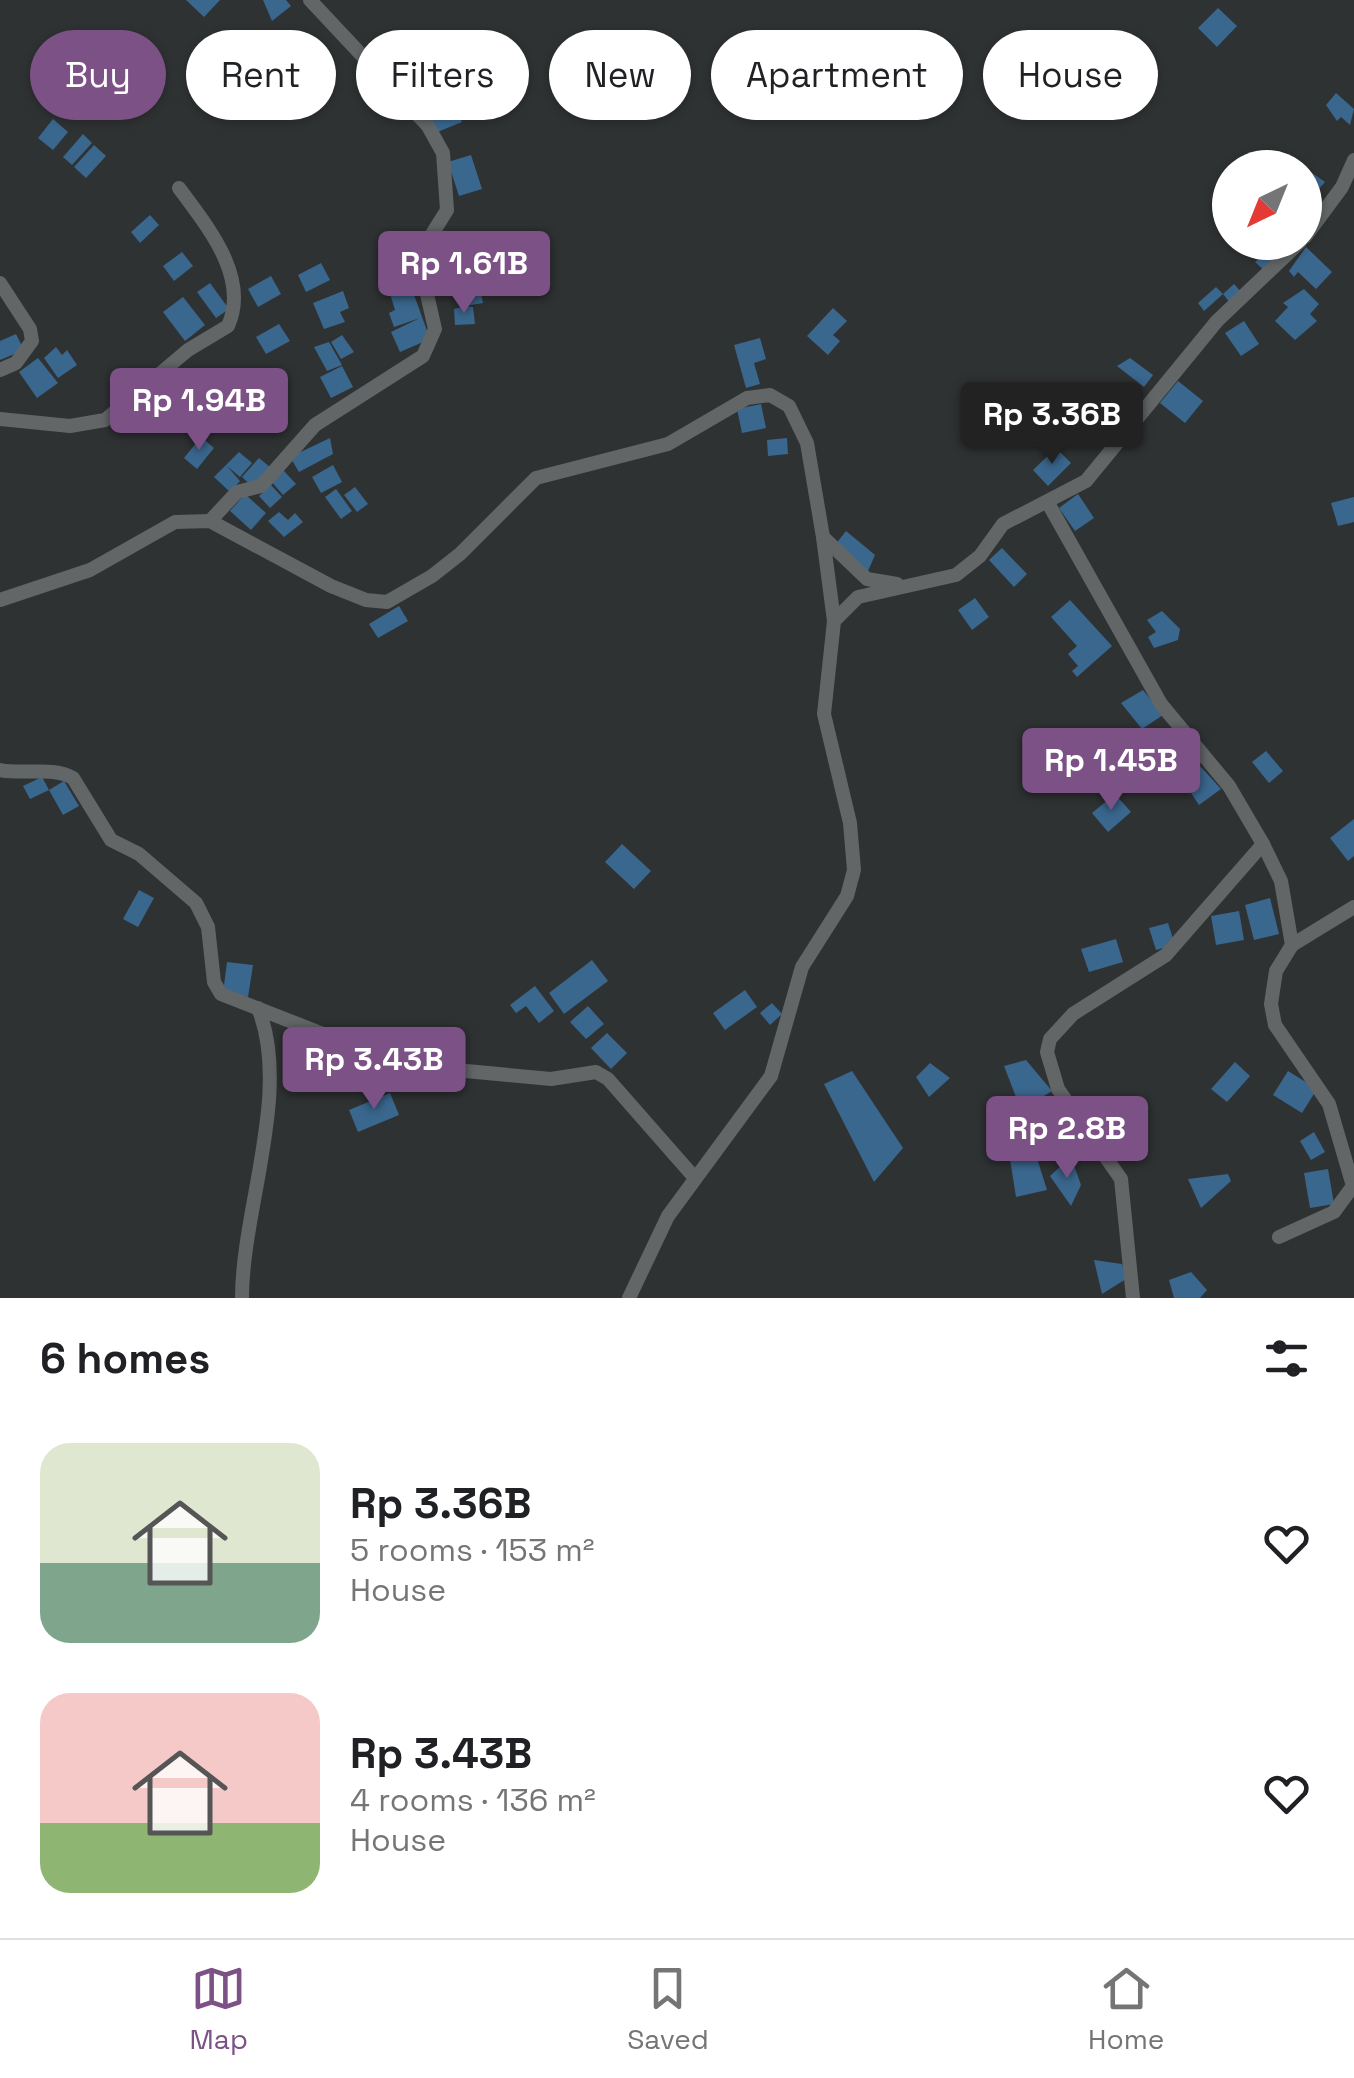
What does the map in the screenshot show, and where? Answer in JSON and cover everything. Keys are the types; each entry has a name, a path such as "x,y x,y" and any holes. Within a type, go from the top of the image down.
{"street":[{"path":"210,520 237,492 261,486 316,425 423,356 435,329 420,264 424,247 447,210 443,153 428,126 310,0"},
{"path":"1322,214 1342,187 1354,160"},
{"path":"0,419 70,426 105,420 117,415 188,350 228,326 235,302 228,266 179,188"},
{"path":"834,621 850,600 956,575 980,556 1003,524 1031,506 1048,503 1086,481 1217,321 1282,260"},
{"path":"0,284 30,329 32,341 16,363 0,370"},
{"path":"0,600 90,570 176,522 210,520 331,586 366,600 386,602 432,576 460,554 536,478 668,444 747,398 770,395 788,406 807,444 823,537 834,621 824,714 850,823 854,870 831,925 802,967 771,1076 668,1216 629,1298"},
{"path":"1048,503 1161,704 1229,786 1263,844 1281,882 1292,945"},
{"path":"823,537 867,579 913,585"},
{"path":"0,770 32,775 63,772 73,778 111,840 139,854 196,902 208,927 214,982 221,994 402,1066 551,1079 596,1072 608,1079 694,1178"},
{"path":"1134,1298 1121,1178 1058,1089 1047,1052 1050,1039 1073,1014 1166,955 1263,844"},
{"path":"1279,1237 1334,1212 1353,1186 1329,1104 1275,1024 1271,1004 1276,970 1292,945 1354,907"},
{"path":"242,1298 242,1257 269,1087 266,1030 258,1008"}],"building":[{"path":"186,0 220,0 204,17"},
{"path":"263,0 286,0 291,6 272,21"},
{"path":"1218,8 1237,26 1217,47 1198,28"},
{"path":"1336,93 1354,109 1350,125 1341,117 1337,121 1326,105"},
{"path":"52,120 68,132 53,150 38,138"},
{"path":"430,120 462,122 435,133"},
{"path":"83,134 92,143 72,165 63,157"},
{"path":"94,145 106,156 86,178 74,167"},
{"path":"471,155 482,189 459,196 448,162"},
{"path":"150,215 159,225 140,243 131,232"},
{"path":"182,252 193,266 174,281 163,266"},
{"path":"1257,260 1279,260 1266,272"},
{"path":"1297,260 1320,260 1332,272 1316,289 1298,272 1294,277 1289,271"},
{"path":"321,263 330,280 306,292 298,275"},
{"path":"271,276 281,294 258,307 248,289"},
{"path":"478,278 483,303 465,306 460,281"},
{"path":"535,278 538,290 513,295 510,283"},
{"path":"409,281 430,339 400,352 391,332 420,318 394,327 389,313 395,310 388,287"},
{"path":"210,283 229,309 216,318 197,292"},
{"path":"1234,284 1243,294 1231,304 1223,294"},
{"path":"1216,287 1223,294 1204,311 1198,303"},
{"path":"1304,289 1319,304 1310,314 1317,321 1295,340 1275,321 1288,307 1283,303"},
{"path":"343,291 349,308 340,312 345,322 324,329 313,303"},
{"path":"183,297 205,325 185,341 163,312"},
{"path":"473,307 475,324 455,325 454,309"},
{"path":"833,308 847,321 833,335 840,341 828,355 807,336"},
{"path":"1244,321 1259,344 1241,356 1225,333"},
{"path":"279,324 290,341 266,354 256,337"},
{"path":"16,334 24,350 0,360 0,341"},
{"path":"342,335 354,352 341,359 331,342"},
{"path":"760,338 766,359 754,363 760,384 746,388 734,345"},
{"path":"329,342 342,365 327,371 314,347"},
{"path":"56,347 62,355 67,350 77,365 58,378 44,358"},
{"path":"38,358 58,383 37,398 19,372"},
{"path":"1130,358 1153,375 1144,387 1117,366"},
{"path":"342,366 353,387 331,398 320,377"},
{"path":"1178,381 1203,401 1185,423 1160,403"},
{"path":"1116,384 1142,402 1135,413 1108,395"},
{"path":"761,404 766,428 742,433 737,409"},
{"path":"201,437 214,448 197,469 184,458"},
{"path":"330,438 333,454 299,472 290,457"},
{"path":"787,438 788,454 768,456 767,440"},
{"path":"1056,448 1071,463 1048,486 1033,470"},
{"path":"239,452 252,463 240,477 227,466 240,481 230,492 214,477"},
{"path":"259,458 271,468 253,487 242,477"},
{"path":"333,465 342,482 321,493 312,477"},
{"path":"283,470 296,484 283,495 271,481"},
{"path":"271,485 282,497 270,508 259,496"},
{"path":"355,487 368,504 357,512 344,495"},
{"path":"336,489 352,511 341,519 325,497"},
{"path":"245,494 266,513 251,530 230,511"},
{"path":"1078,494 1094,518 1075,531 1059,508"},
{"path":"1354,497 1354,522 1338,526 1331,503"},
{"path":"279,512 288,520 295,513 303,522 284,537 268,521"},
{"path":"846,531 875,555 868,571 835,545"},
{"path":"1002,548 1027,574 1014,587 989,560"},
{"path":"975,598 989,617 972,630 958,610"},
{"path":"1070,600 1112,646 1077,677 1072,671 1078,666 1068,654 1077,646 1051,617"},
{"path":"399,606 408,621 378,638 369,624"},
{"path":"1162,611 1180,629 1178,640 1154,648 1148,637 1156,632 1147,620"},
{"path":"1143,690 1163,715 1142,729 1121,703"},
{"path":"1266,751 1283,771 1269,783 1252,762"},
{"path":"1201,767 1221,789 1199,805 1182,779"},
{"path":"42,777 49,790 30,799 23,786"},
{"path":"64,781 79,806 63,815 49,790"},
{"path":"1115,794 1131,812 1108,832 1092,813"},
{"path":"1354,819 1354,856 1348,861 1330,838"},
{"path":"622,844 651,871 634,889 605,862"},
{"path":"139,890 154,898 138,927 123,919"},
{"path":"1270,898 1279,934 1254,940 1245,905"},
{"path":"1239,911 1244,940 1216,945 1211,916"},
{"path":"1168,923 1175,945 1156,950 1149,928"},
{"path":"1116,939 1123,962 1089,972 1081,949"},
{"path":"592,960 608,981 564,1014 549,993"},
{"path":"227,962 253,965 248,997 223,993"},
{"path":"535,986 554,1011 539,1023 526,1006 516,1013 510,1005"},
{"path":"745,990 757,1007 725,1030 713,1013"},
{"path":"772,1003 782,1014 770,1025 760,1013"},
{"path":"588,1006 604,1024 586,1039 570,1022"},
{"path":"607,1033 627,1053 611,1069 591,1048"},
{"path":"1026,1060 1052,1091 1021,1110 1004,1066"},
{"path":"1235,1062 1250,1076 1227,1102 1211,1089"},
{"path":"930,1063 950,1078 929,1097 916,1077"},
{"path":"852,1071 903,1148 874,1182 824,1084"},
{"path":"1288,1071 1317,1089 1302,1113 1273,1095"},
{"path":"390,1093 399,1115 358,1132 349,1110"},
{"path":"1314,1132 1325,1152 1311,1160 1300,1141"},
{"path":"1009,1153 1036,1155 1047,1190 1016,1197"},
{"path":"1071,1157 1081,1185 1071,1206 1050,1176"},
{"path":"1328,1169 1334,1204 1310,1208 1304,1173"},
{"path":"1228,1174 1231,1181 1201,1208 1188,1179"},
{"path":"1094,1260 1122,1264 1126,1279 1102,1294"},
{"path":"1191,1272 1207,1290 1200,1298 1174,1298 1169,1280"}]}
